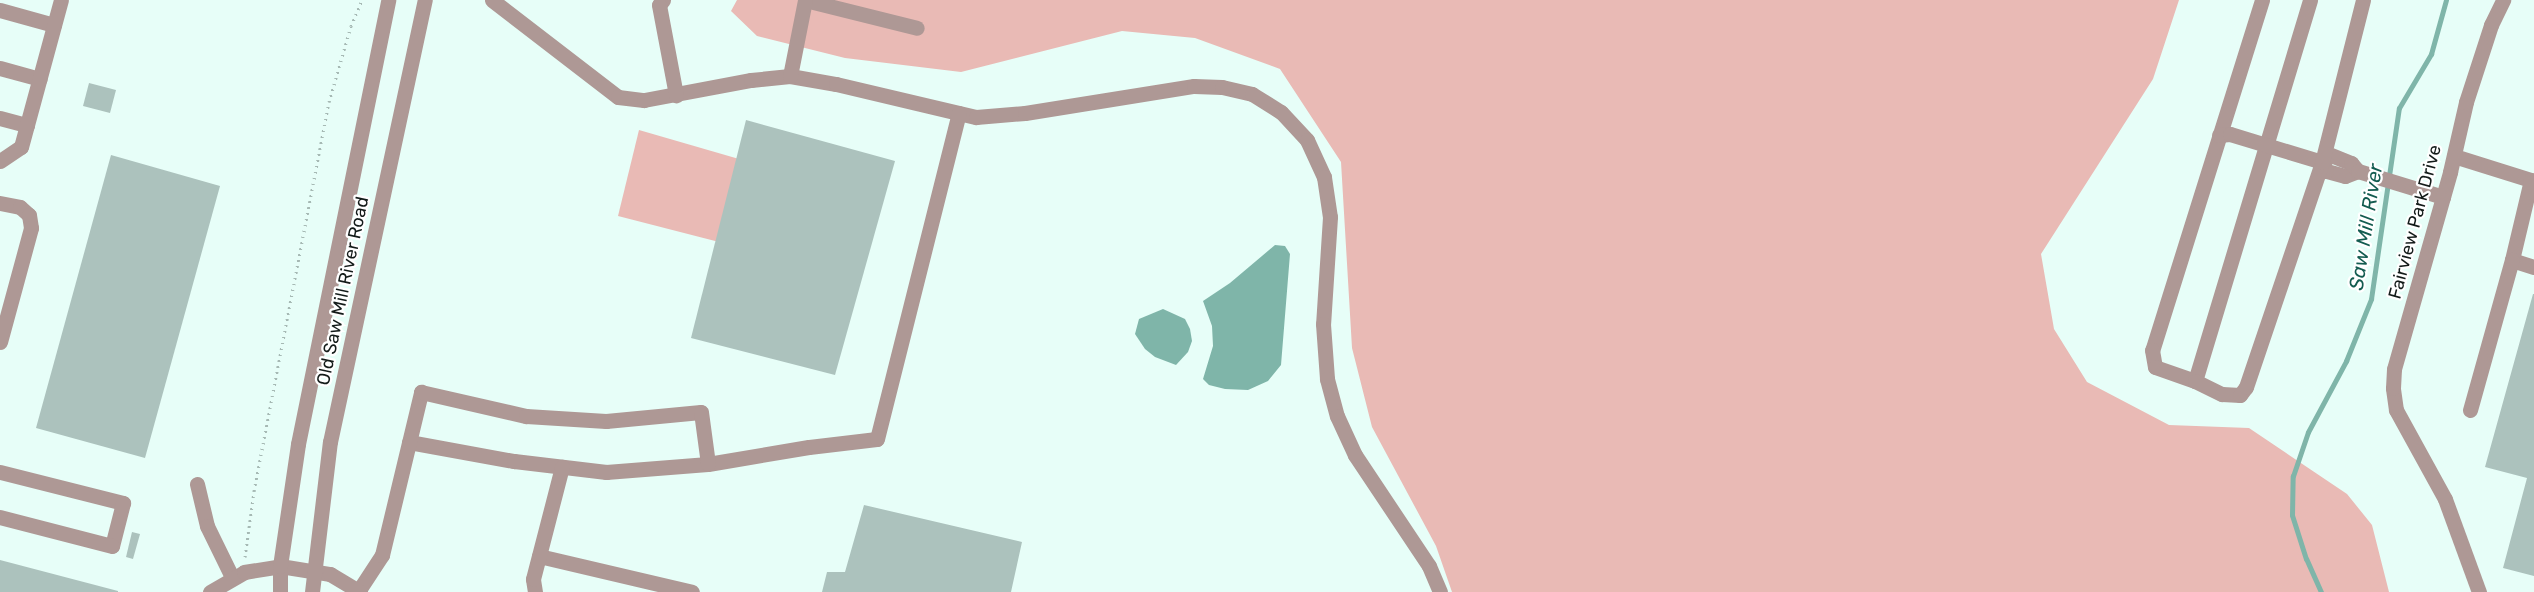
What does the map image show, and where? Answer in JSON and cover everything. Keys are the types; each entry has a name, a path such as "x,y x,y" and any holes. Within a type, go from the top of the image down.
{"street":[{"path":"0,161 21,147 61,0"},
{"name":"Old Saw Mill River Road","path":"280,592 280,566 298,444 388,0"},
{"name":"Old Saw Mill River Road","path":"312,592 330,442 425,0"},
{"path":"492,0 618,97 644,100 752,80 790,76 836,84 976,117 1025,113 1194,86 1222,87 1252,94 1281,112 1307,140 1324,177 1330,217 1323,324 1327,379 1337,416 1355,455 1429,566 1440,592"},
{"path":"663,0 659,5 676,95"},
{"path":"790,76 805,0 917,28"},
{"path":"2262,0 2152,350 2155,367 2195,381 2222,394 2240,395 2246,387 2322,162 2363,0"},
{"path":"2195,381 2310,0"},
{"name":"Fairview Park Drive","path":"2479,592 2445,499 2396,410 2394,369 2443,197 2466,102 2491,25 2503,0"},
{"path":"0,10 54,25"},
{"path":"0,68 40,79"},
{"path":"409,442 514,461 606,472 708,464 809,447 877,440 959,113"},
{"path":"0,118 27,125"},
{"path":"2219,135 2230,134 2322,162"},
{"path":"2322,162 2331,155 2351,163 2358,171 2443,197"},
{"path":"2454,156 2532,181 2470,410"},
{"path":"0,203 20,207 29,215 31,228 0,342"},
{"path":"2511,260 2534,267"},
{"path":"210,592 238,574 280,566 330,574 360,591 382,555 421,392 526,416 606,421 701,412 708,464"},
{"path":"535,592 533,579 562,467"},
{"path":"0,472 123,503 112,546 0,517"},
{"path":"197,484 207,526 238,574"},
{"path":"539,556 692,592"}],"path":[{"path":"238,574 245,548 329,102 351,26 362,0"}],"shaded area":[{"path":"737,0 2179,0 2153,79 2041,254 2054,329 2087,382 2169,425 2249,428 2347,494 2372,525 2389,592 1452,592 1436,546 1372,427 1352,348 1341,162 1280,69 1195,38 1122,31 961,72 845,58 757,36 731,11"},
{"path":"639,130 739,159 719,242 618,216"},
{"path":"1275,245 1285,246 1290,254 1281,365 1268,381 1248,390 1225,389 1209,385 1203,379 1213,346 1212,326 1203,301 1230,283"},
{"path":"1163,309 1185,319 1190,329 1192,341 1188,352 1176,365 1155,357 1145,349 1135,334 1139,319"}],"building":[{"path":"89,83 116,90 110,113 83,106"},
{"path":"746,120 895,161 835,375 691,338"},
{"path":"111,155 220,186 145,458 36,428"},
{"path":"2533,294 2534,576 2503,568 2527,478 2485,467"},
{"path":"864,505 1022,542 1011,592 822,592 827,572 845,572"},
{"path":"132,532 140,534 133,559 126,557"},
{"path":"0,560 118,591 118,592 0,592"}],"waterway":[{"name":"Saw Mill River","path":"2321,592 2306,559 2292,515 2293,476 2308,432 2346,361 2371,299 2399,108 2431,54 2446,0"}]}
